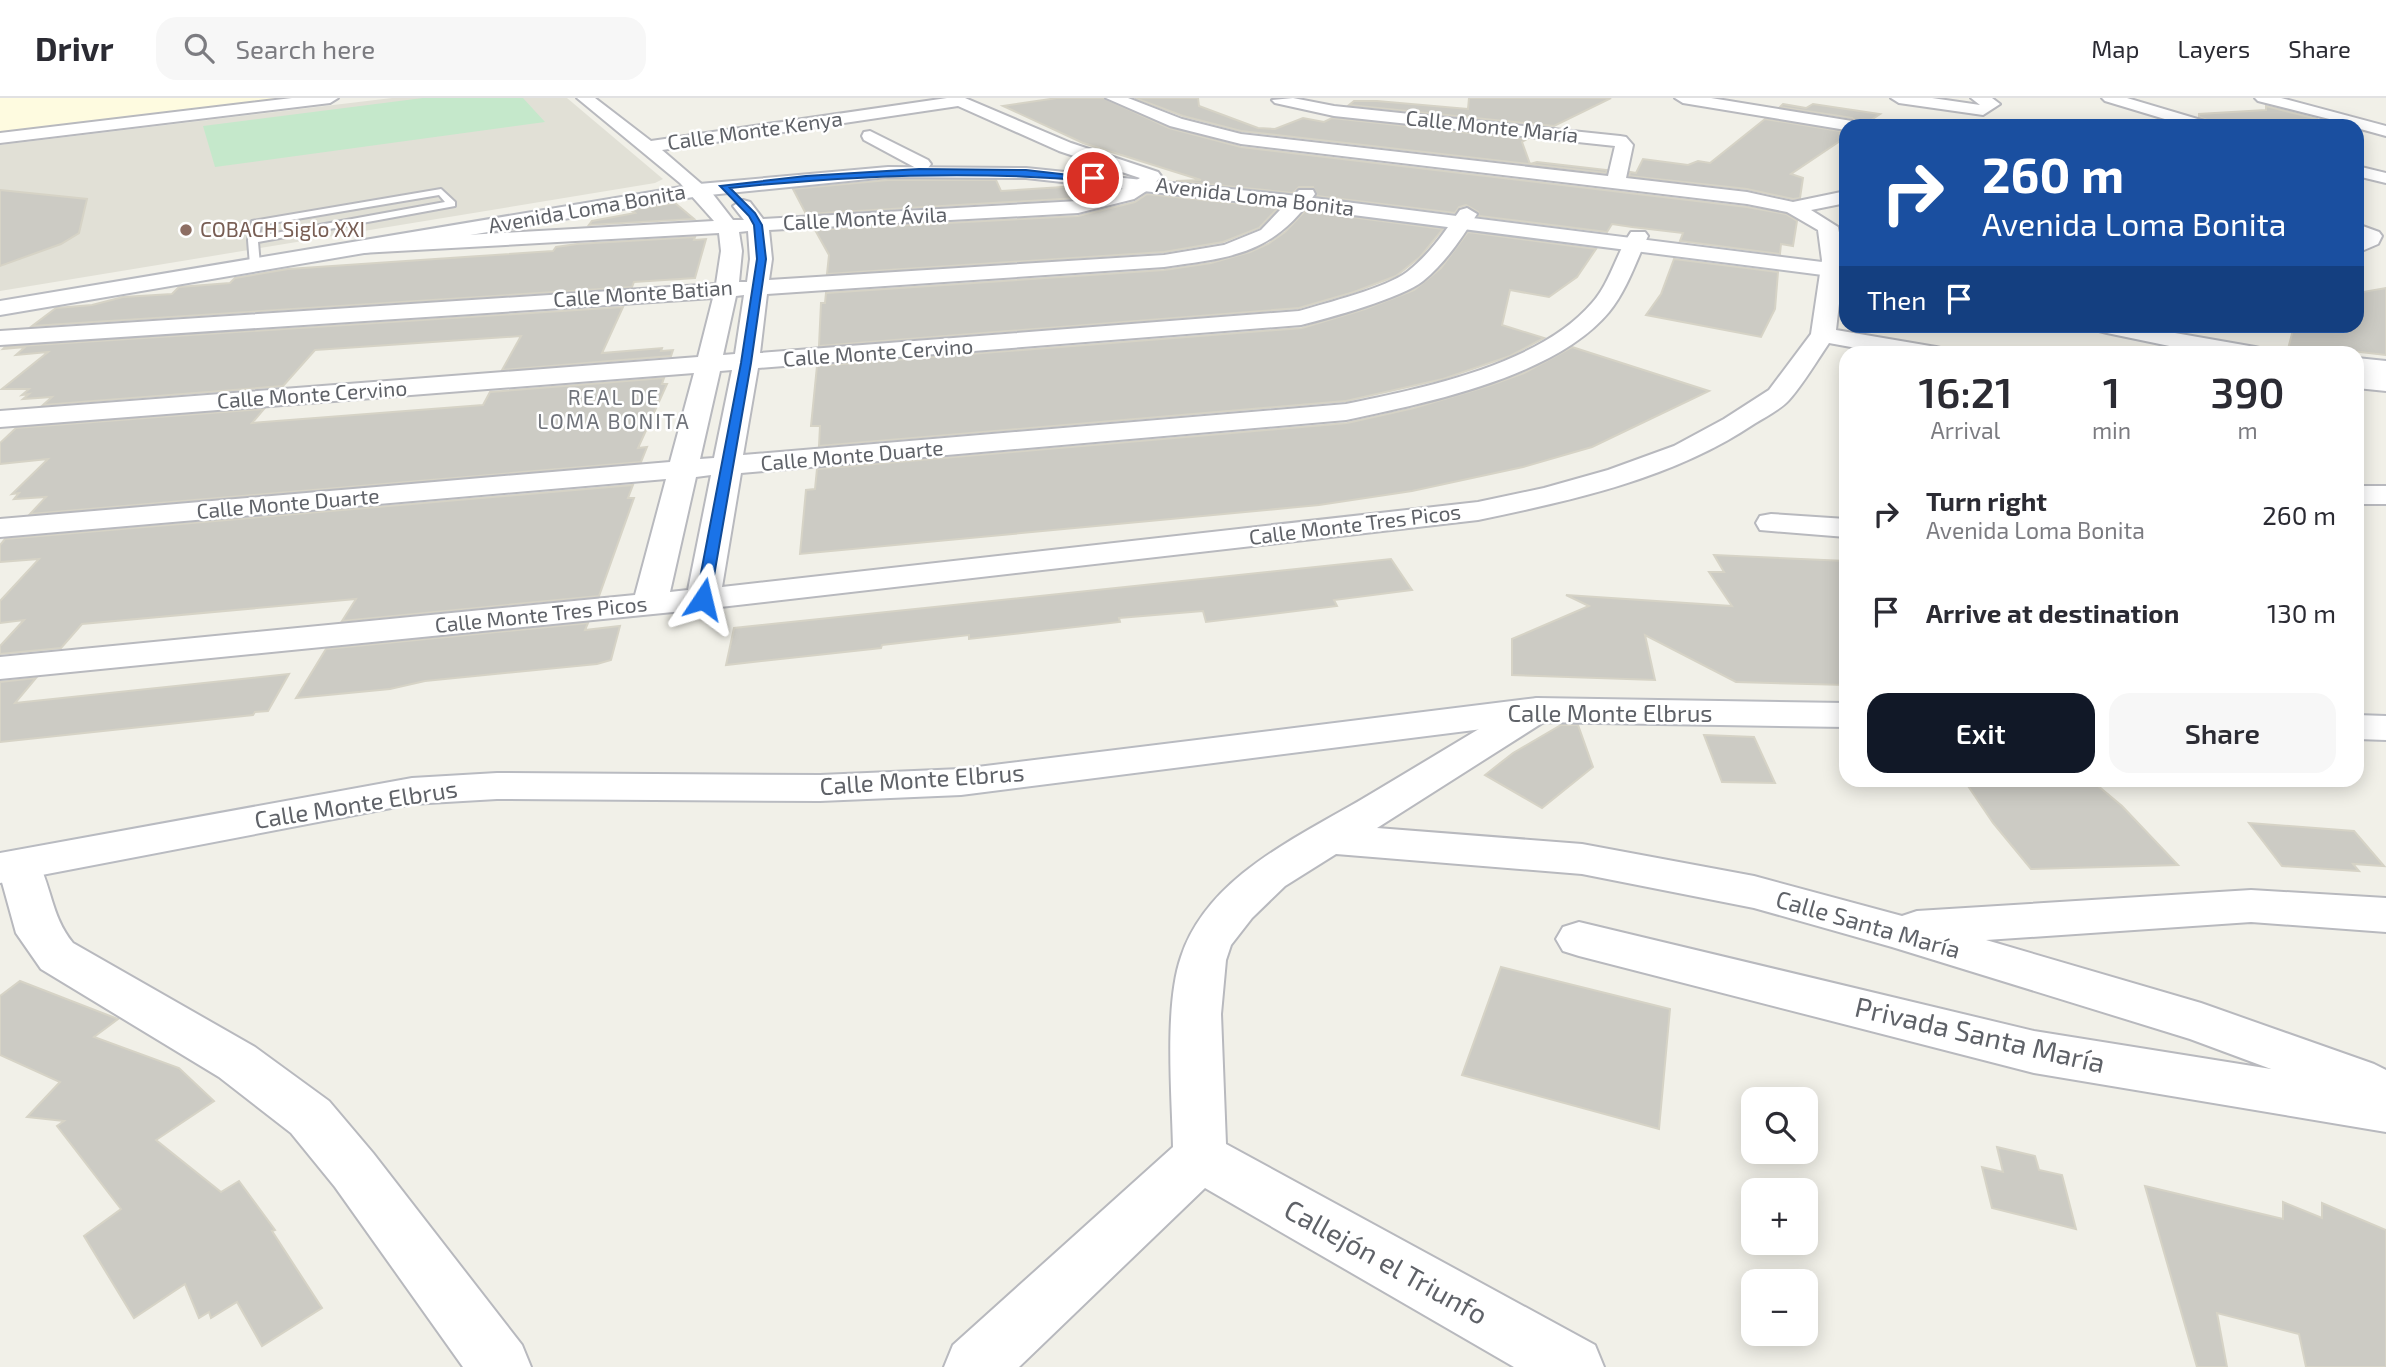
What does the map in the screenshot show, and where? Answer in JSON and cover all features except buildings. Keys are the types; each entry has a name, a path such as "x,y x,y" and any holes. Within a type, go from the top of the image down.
{"street":[{"path":"0,138 330,98"},
{"path":"584,98 645,147 752,215 758,225 761,259 746,363 703,599"},
{"path":"619,98 674,143 707,185 728,227 732,244 727,288 650,604"},
{"path":"1683,98 1839,124"},
{"path":"1899,98 1983,110 1992,104 1979,98"},
{"path":"2110,98 2181,119"},
{"path":"2263,98 2341,119"},
{"path":"1121,102 1156,100"},
{"name":"Calle Monte María","path":"1280,100 1324,110 1620,141 1624,145 1616,182"},
{"name":"Calle Monte Kenya","path":"645,147 958,101 1149,180"},
{"name":"Calle Monte Tres Picos","path":"0,668 703,599 1478,511 1549,496 1618,476 1684,452 1734,425 1779,396 1824,335 1839,266 1828,227 1793,208 1747,198 1241,139 1176,123 1121,102"},
{"path":"2364,125 2386,131"},
{"path":"870,136 922,164"},
{"path":"1042,165 1060,158 1065,147"},
{"name":"Avenida Loma Bonita","path":"0,297 254,254 824,168 922,164 1042,165 1839,266"},
{"name":"Avenida Loma Bonita","path":"0,309 254,254 359,248 707,185 919,171 1026,173 1149,180"},
{"path":"2364,173 2386,178"},
{"name":"Calle Monte Ávila","path":"359,248 1077,207 1122,198 1136,192 1149,180"},
{"name":"Calle Monte Batian","path":"0,338 1164,261 1229,251 1268,234 1302,198"},
{"path":"1793,208 1839,198"},
{"name":"Calle Monte Cervino","path":"0,419 1301,318 1355,302 1413,278 1448,244 1464,218"},
{"path":"2364,233 2372,236 2371,240 2364,244"},
{"name":"Calle Monte Duarte","path":"0,528 1346,412 1478,378 1556,342 1601,307 1636,241"},
{"path":"2137,333 2199,346"},
{"path":"2166,333 2206,346"},
{"path":"1824,335 1889,346"},
{"path":"2364,367 2386,369"},
{"path":"2364,381 2386,383"},
{"path":"2364,495 2386,495"},
{"path":"1771,523 1839,528"},
{"path":"975,1367 1200,1157 1198,985 1207,944 1238,903 1270,875 1332,839 1537,709"},
{"name":"Calle Monte Elbrus","path":"10,866 412,791 497,786 820,788 961,782 1537,709 1839,715"},
{"path":"2364,727 2386,727"},
{"name":"Calle Santa María","path":"1332,839 1582,859 1754,892 1892,930 2201,1023 2356,1079 2386,1094"},
{"path":"10,866 39,933 57,956 237,1062 310,1118 354,1170 500,1367"},
{"path":"1892,930 2251,905 2386,915"},
{"name":"Privada Santa María","path":"1578,939 2034,1052 2386,1110"},
{"name":"Callejón el Triunfo","path":"1200,1157 1573,1367"}],"lane":[{"path":"441,192 452,204 254,254 256,223 441,192"}],"shaded area":[{"path":"0,98 282,98 0,132"},
{"name":"COBACH Siglo XXI","path":"392,98 567,98 663,179 655,183 0,291 0,145"}],"green space":[{"path":"423,98 523,98 545,122 215,167 203,126"}],"place":[{"name":"COBACH Siglo XXI","path":"186,230"}],"district":[{"name":"REAL DE LOMA BONITA","path":"614,410"}],"route":[{"path":"703,599 746,363 761,259 758,225 724,186 919,171 1026,173 1093,178"}]}
